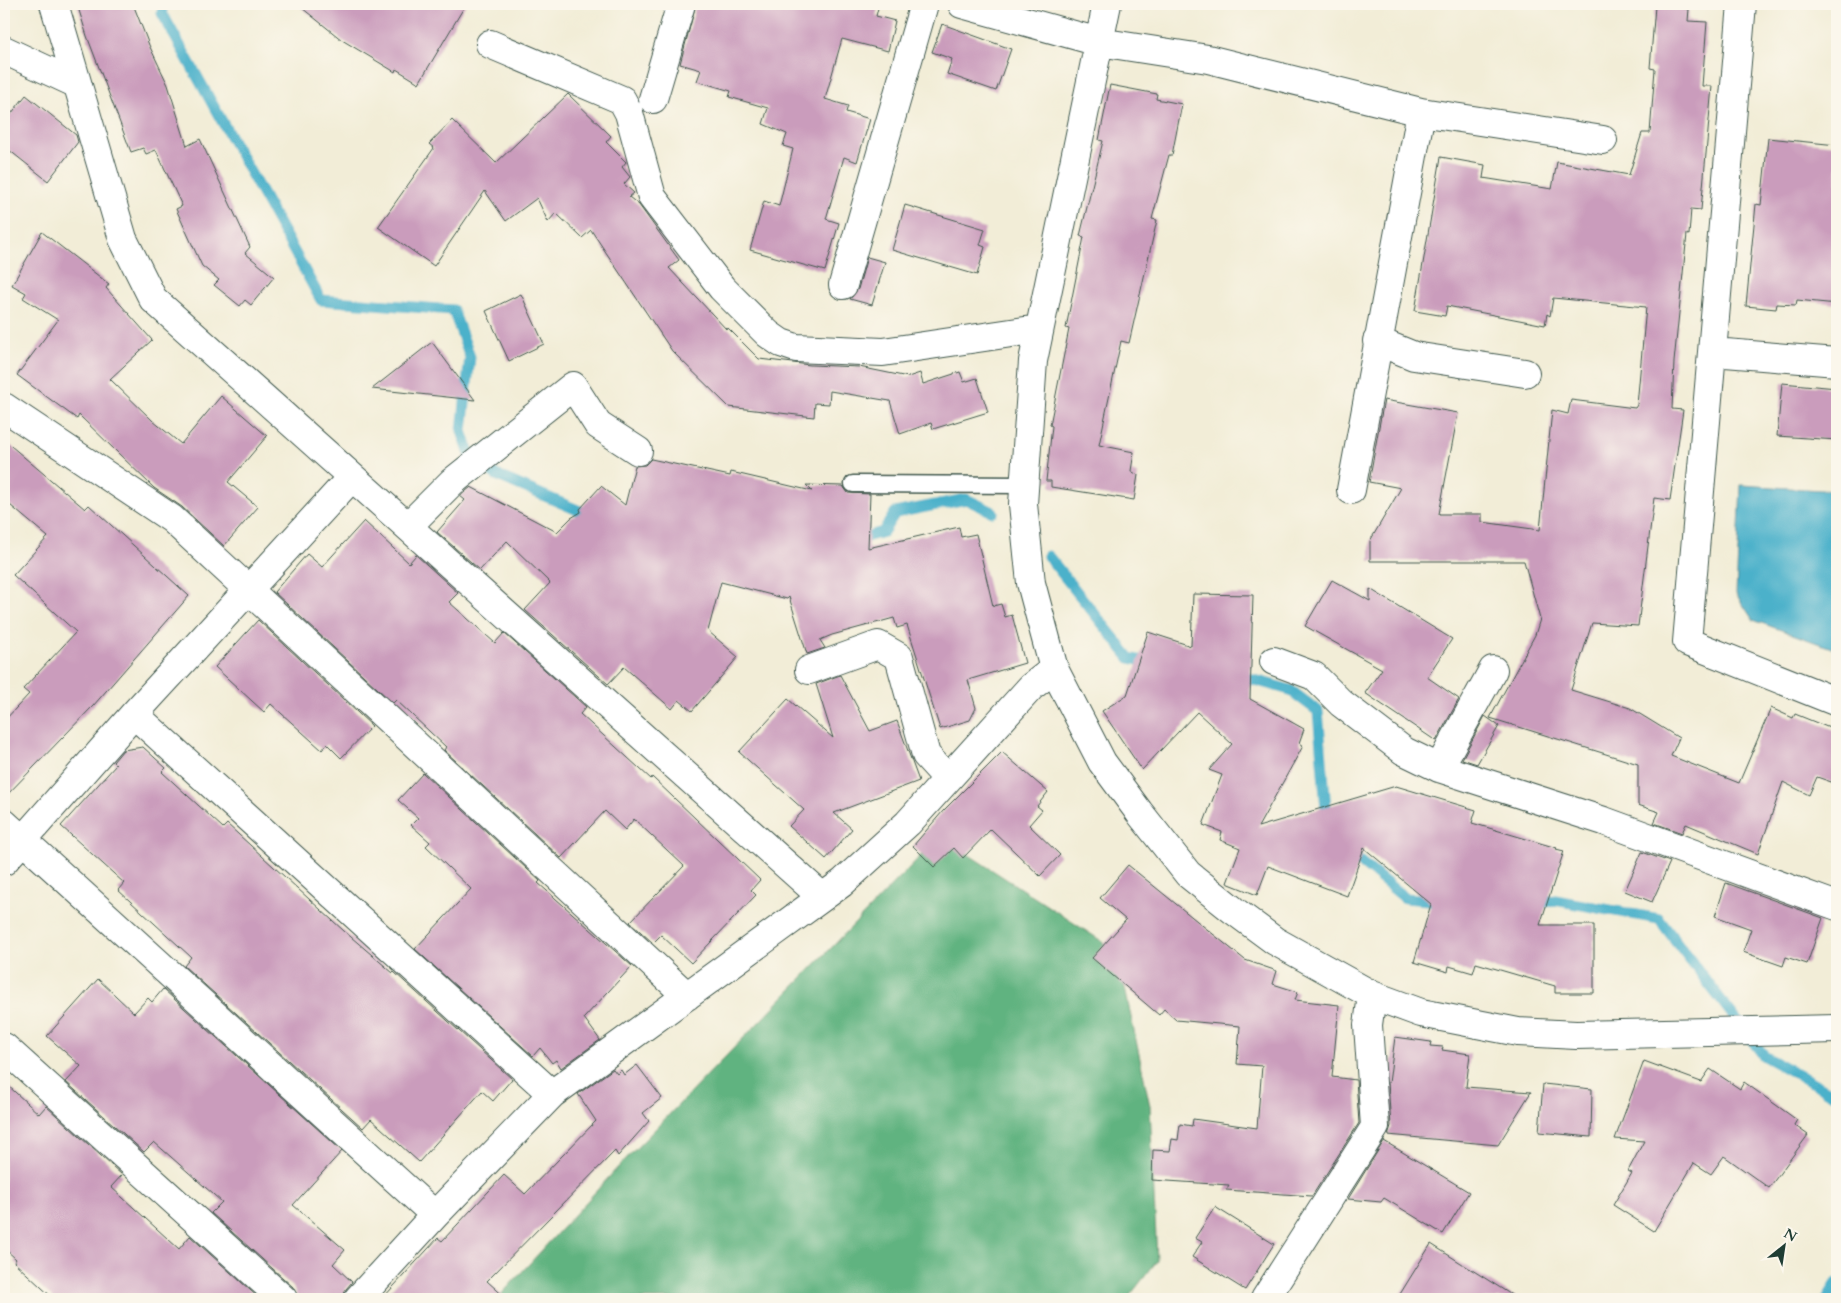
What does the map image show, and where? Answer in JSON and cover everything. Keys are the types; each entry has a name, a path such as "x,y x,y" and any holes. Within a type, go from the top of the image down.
{"street":[{"path":"54,4 123,239 153,299 821,896"},
{"path":"653,99 681,4"},
{"path":"843,285 924,4"},
{"path":"962,4 1099,42 1208,59 1421,112 1603,140"},
{"path":"1107,4 1033,361 1023,504 1031,583 1054,669 1102,762 1188,874 1275,941 1372,995 1421,1013 1518,1032 1576,1035 1775,1031 1837,1027"},
{"path":"1742,4 1687,642 1837,702"},
{"path":"490,44 622,100 629,113 652,197 722,288 768,334 781,343 796,348 883,352 1039,329"},
{"path":"4,50 77,84"},
{"path":"1351,490 1377,341 1421,112"},
{"path":"1377,341 1414,356 1525,373"},
{"path":"1713,352 1837,362"},
{"path":"408,526 452,482 573,386 598,425 638,451"},
{"path":"4,407 172,519 247,591 687,996"},
{"path":"4,861 13,831 134,714 352,477"},
{"path":"809,670 878,645 899,657 926,755 947,778"},
{"path":"1274,661 1314,676 1341,704 1404,751 1439,768 1604,821 1837,906"},
{"path":"358,1299 435,1215 552,1094 821,896 842,883 908,823 1031,687 1054,669"},
{"path":"1439,768 1493,670"},
{"path":"134,714 552,1094"},
{"path":"13,831 435,1215"},
{"path":"1264,1299 1375,1127 1368,1025 1372,995"},
{"path":"4,1047 283,1299"}],"lane":[{"path":"853,484 1024,485"}],"green space":[{"path":"940,836 1117,951 1150,1106 1157,1261 1127,1299 497,1299 621,1164"}],"water":[{"path":"1741,485 1837,491 1837,650 1753,620 1736,594"}],"building":[{"path":"77,4 133,4 149,45 168,85 187,146 200,139 250,247 245,253 274,277 251,305 245,300 240,306 214,285 219,280 202,266 176,209 182,206 156,150 146,154 143,148 131,152 87,36"},
{"path":"297,4 466,4 419,83 396,69 395,72 342,40"},
{"path":"696,4 879,4 876,16 895,21 888,51 842,39 825,99 848,106 846,112 870,119 857,162 844,157 826,219 839,223 825,271 750,250 764,201 779,206 793,149 783,146 787,134 763,124 768,108 729,97 731,91 697,81 701,70 680,64"},
{"path":"1655,6 1689,9 1688,21 1707,22 1702,86 1712,86 1701,210 1691,209 1674,362 1672,409 1683,410 1670,500 1654,498 1638,626 1592,623 1571,690 1630,708 1679,738 1671,756 1739,783 1771,708 1793,718 1795,714 1837,731 1837,784 1817,777 1809,795 1783,782 1758,854 1686,824 1682,833 1654,823 1659,812 1638,805 1638,764 1490,718 1535,635 1540,619 1524,561 1370,561 1370,541 1401,488 1369,482 1384,400 1458,413 1439,514 1482,514 1482,522 1540,530 1552,410 1568,414 1571,400 1635,408 1637,405 1646,307 1553,298 1550,316 1547,314 1545,325 1447,306 1445,316 1415,311 1441,157 1485,165 1483,178 1552,189 1557,162 1629,175 1642,133 1650,133 1655,69 1650,68"},
{"path":"942,24 1011,49 996,91 947,74 952,59 932,52"},
{"path":"1110,85 1157,94 1156,99 1182,104 1172,155 1169,155 1152,219 1157,220 1129,343 1121,341 1099,445 1134,452 1131,471 1138,475 1134,500 1051,487 1051,481 1046,481 1052,426 1050,425 1069,329 1066,328 1084,237 1080,236 1103,141 1099,140"},
{"path":"568,94 611,136 606,142 626,162 622,167 630,177 624,184 634,193 629,197 639,205 679,260 669,268 727,330 728,328 759,359 810,365 859,367 908,377 920,373 923,384 960,372 964,382 977,378 988,412 933,429 931,423 900,434 890,401 830,391 829,404 815,403 814,417 729,407 672,351 591,230 582,238 556,213 548,222 537,198 506,221 485,191 434,266 378,227 434,148 429,144 452,120 496,163"},
{"path":"26,95 76,135 78,142 48,181 4,146 4,123"},
{"path":"1768,138 1837,145 1837,304 1797,300 1796,305 1777,304 1776,309 1746,306 1756,204 1761,205"},
{"path":"905,205 985,229 980,245 985,247 977,275 892,250"},
{"path":"42,232 109,284 106,288 152,340 110,379 153,421 181,444 221,396 267,436 228,482 258,507 224,546 182,507 154,488 79,415 77,419 17,375 58,320 23,298 26,293 12,285"},
{"path":"867,257 885,262 872,305 850,299 858,289"},
{"path":"521,294 544,344 509,361 486,311"},
{"path":"432,342 475,400 372,389"},
{"path":"1782,383 1837,388 1837,440 1777,436"},
{"path":"4,440 85,509 89,505 189,596 93,706 4,798 4,721 29,694 23,689 76,632 13,575 48,537 4,500"},
{"path":"651,459 730,476 731,472 812,491 806,485 843,486 848,493 870,494 868,548 959,527 961,537 976,534 993,606 1001,604 1005,617 1012,615 1025,663 968,680 976,708 970,720 940,729 907,625 897,628 894,618 832,635 820,640 825,648 807,654 789,597 787,599 721,582 708,631 738,657 692,711 679,700 672,709 624,667 608,684 525,610 550,583 507,541 480,570 437,532 465,500 460,496 471,487 557,532 571,518 581,512 580,509 601,486 625,505 635,466 645,465"},
{"path":"364,521 409,563 416,555 458,593 449,602 495,643 504,633 586,707 580,714 651,779 652,777 760,880 751,890 756,895 691,963 661,935 653,943 630,922 684,866 634,819 625,830 605,811 561,858 444,750 446,747 396,700 393,703 274,592 307,554 322,567"},
{"path":"1332,580 1370,601 1370,589 1452,639 1427,677 1459,699 1436,741 1365,693 1382,669 1305,626"},
{"path":"1193,594 1253,595 1250,699 1304,729 1299,743 1303,746 1258,827 1396,786 1476,810 1472,823 1564,851 1540,925 1594,925 1594,993 1555,993 1555,986 1476,963 1473,973 1449,966 1448,972 1414,962 1431,904 1364,848 1347,896 1268,866 1257,895 1227,883 1240,848 1220,840 1222,832 1203,825 1222,775 1209,770 1232,744 1197,712 1142,770 1102,711 1127,695 1148,632 1191,646"},
{"path":"258,620 372,726 341,758 327,744 322,750 271,704 264,712 215,667"},
{"path":"840,675 870,731 897,721 919,781 834,813 852,829 826,859 789,826 804,810 739,752 788,699 833,738 816,684"},
{"path":"1485,716 1499,726 1477,764 1462,759"},
{"path":"143,747 166,768 162,772 223,828 227,824 344,931 394,972 512,1079 493,1101 482,1091 419,1162 371,1119 363,1128 184,966 191,957 118,890 124,883 61,826 116,765 113,762 123,750"},
{"path":"1002,752 1048,792 1037,806 1042,810 1029,825 1060,855 1040,876 991,829 963,858 954,848 934,867 913,846 943,811"},
{"path":"423,773 540,881 538,883 632,966 584,1018 600,1040 561,1068 556,1060 552,1063 540,1048 533,1056 415,949 471,889 426,846 430,842 411,825 418,818 398,800"},
{"path":"1642,852 1670,862 1652,902 1625,891"},
{"path":"1128,865 1245,960 1277,971 1273,984 1298,992 1295,1000 1339,1005 1332,1077 1356,1080 1359,1123 1312,1196 1226,1190 1229,1185 1152,1180 1153,1150 1170,1151 1172,1139 1178,1140 1180,1124 1192,1126 1193,1119 1257,1128 1262,1066 1237,1064 1240,1026 1176,1020 1164,1009 1159,1015 1092,958 1126,920 1100,898"},
{"path":"1726,883 1823,918 1807,964 1786,957 1783,966 1743,952 1751,929 1715,916"},
{"path":"98,979 134,1013 148,998 152,1002 163,989 342,1151 293,1205 345,1250 333,1264 352,1282 346,1289 343,1299 298,1299 293,1287 211,1213 222,1202 154,1142 144,1152 66,1082 81,1066 47,1036"},
{"path":"1395,1037 1431,1042 1430,1046 1443,1047 1442,1050 1470,1054 1466,1087 1531,1092 1498,1145 1388,1135 1391,1126 1388,1082"},
{"path":"1644,1061 1701,1082 1710,1069 1740,1089 1744,1082 1797,1120 1794,1125 1808,1135 1769,1188 1724,1156 1711,1174 1694,1163 1654,1231 1613,1205 1632,1173 1628,1171 1644,1141 1615,1139"},
{"path":"637,1065 662,1098 643,1113 649,1121 618,1156 615,1151 487,1281 507,1299 382,1299 438,1238 442,1241 504,1175 525,1194 596,1121 578,1094 613,1069 617,1074 621,1070 624,1075"},
{"path":"4,1082 39,1114 46,1106 122,1175 111,1187 179,1249 190,1236 260,1299 54,1299 14,1262 16,1259 4,1248"},
{"path":"1543,1084 1592,1089 1591,1137 1539,1132"},
{"path":"1384,1141 1469,1192 1443,1234 1384,1198 1381,1202 1348,1199"},
{"path":"1215,1207 1274,1244 1245,1290 1192,1257 1202,1242 1195,1238"},
{"path":"1431,1244 1518,1299 1397,1299"}],"waterway":[{"path":"163,4 162,13 321,300 453,310 470,357 462,431 470,455 496,475 594,517"},
{"path":"855,540 883,532 895,513 966,499 993,512"},
{"path":"1048,556 1130,658 1154,664"},
{"path":"1238,678 1244,677 1290,690 1318,711 1327,821"},
{"path":"1348,852 1405,898 1441,901"},
{"path":"1534,905 1555,900 1659,919 1764,1056 1837,1096"},
{"path":"1827,1299 1837,1283"}]}
